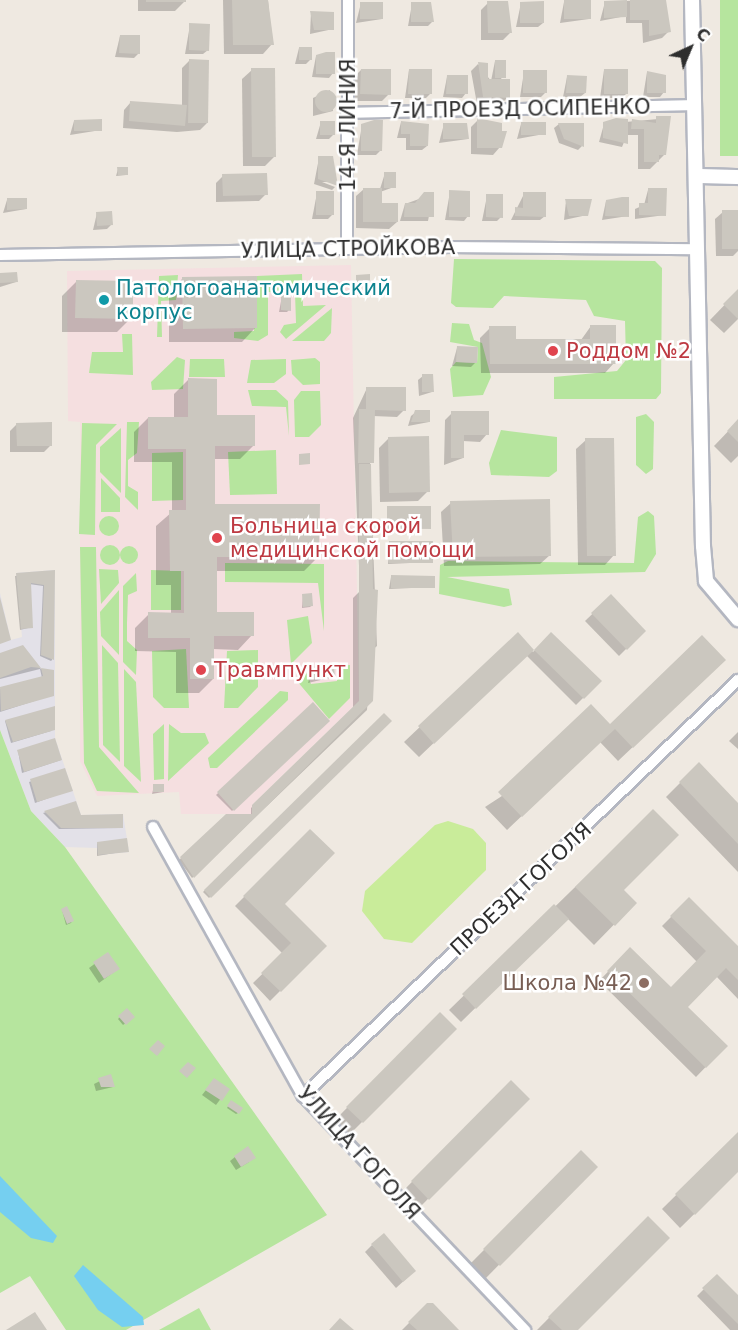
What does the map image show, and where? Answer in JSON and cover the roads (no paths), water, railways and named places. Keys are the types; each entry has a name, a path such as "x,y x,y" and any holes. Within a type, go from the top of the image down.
{"street":[{"name":"14-Я ЛИНИЯ","path":"347,249 348,0"},
{"path":"692,0 692,105 698,177 697,249 706,581 738,619"},
{"name":"7-Й ПРОЕЗД ОСИПЕНКО","path":"348,113 692,105"},
{"path":"698,177 738,177"},
{"name":"УЛИЦА СТРОЙКОВА","path":"0,255 347,249 697,249"},
{"name":"ПРОЕЗД ГОГОЛЯ","path":"303,1096 738,680"},
{"name":"УЛИЦА ГОГОЛЯ","path":"153,827 303,1096 525,1330"}],"water":[{"path":"0,1176 57,1236 53,1243 31,1238 0,1212"},
{"path":"83,1265 143,1317 144,1325 122,1327 98,1310 74,1276"}],"place":[{"name":"Патологоанатомический корпус","path":"104,300"},
{"name":"Роддом №2","path":"553,351"},
{"name":"Больница скорой медицинской помощи","path":"217,538"},
{"name":"Травмпункт","path":"201,670"},
{"name":"Школа №42","path":"644,983"}]}
